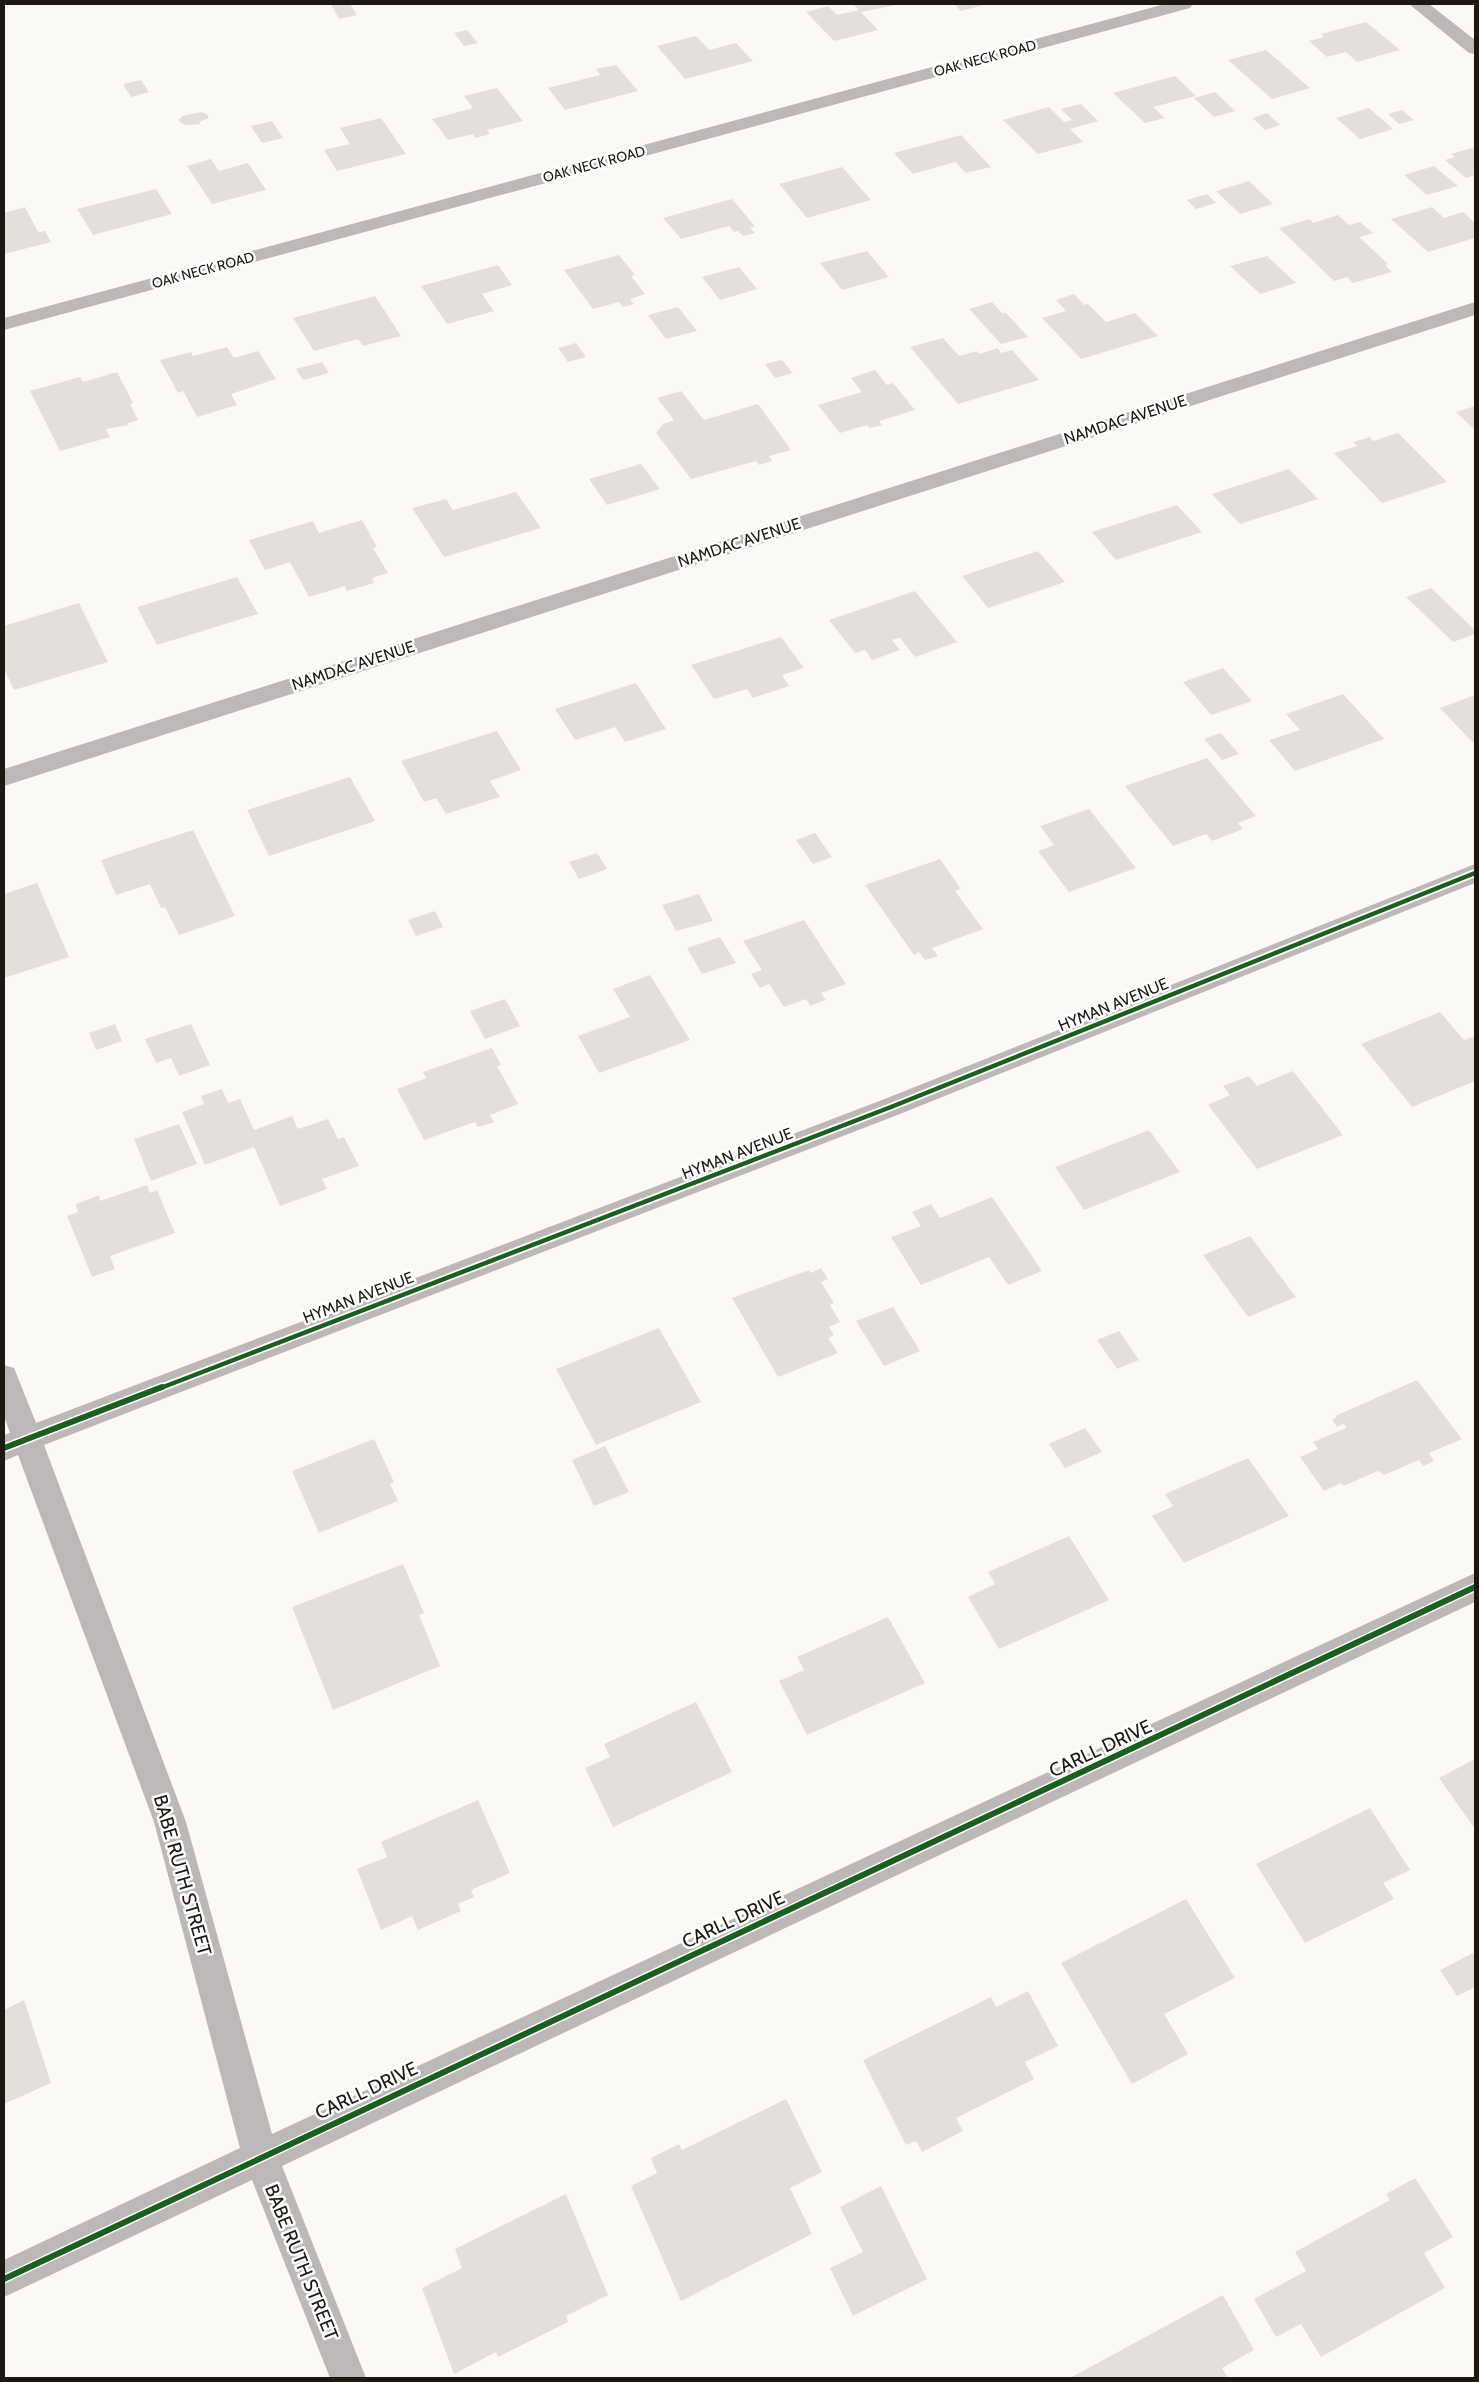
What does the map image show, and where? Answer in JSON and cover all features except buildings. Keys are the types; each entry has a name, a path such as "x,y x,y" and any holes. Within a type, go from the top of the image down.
{"street":[{"name":"OAK NECK ROAD","path":"4,324 1184,4"},
{"path":"1418,4 1475,49"},
{"name":"NAMDAC AVENUE","path":"4,778 1475,308"},
{"name":"HYMAN AVENUE","path":"15,1442 891,1107 1475,873"},
{"name":"BABE RUTH STREET","path":"4,1377 15,1442 170,1822 260,2156 348,2378"},
{"name":"CARLL DRIVE","path":"4,2279 260,2156 1232,1704 1475,1587"}],"cycle path":[{"path":"4,1448 891,1107 1475,873"},
{"path":"4,2279 1475,1587"}]}
